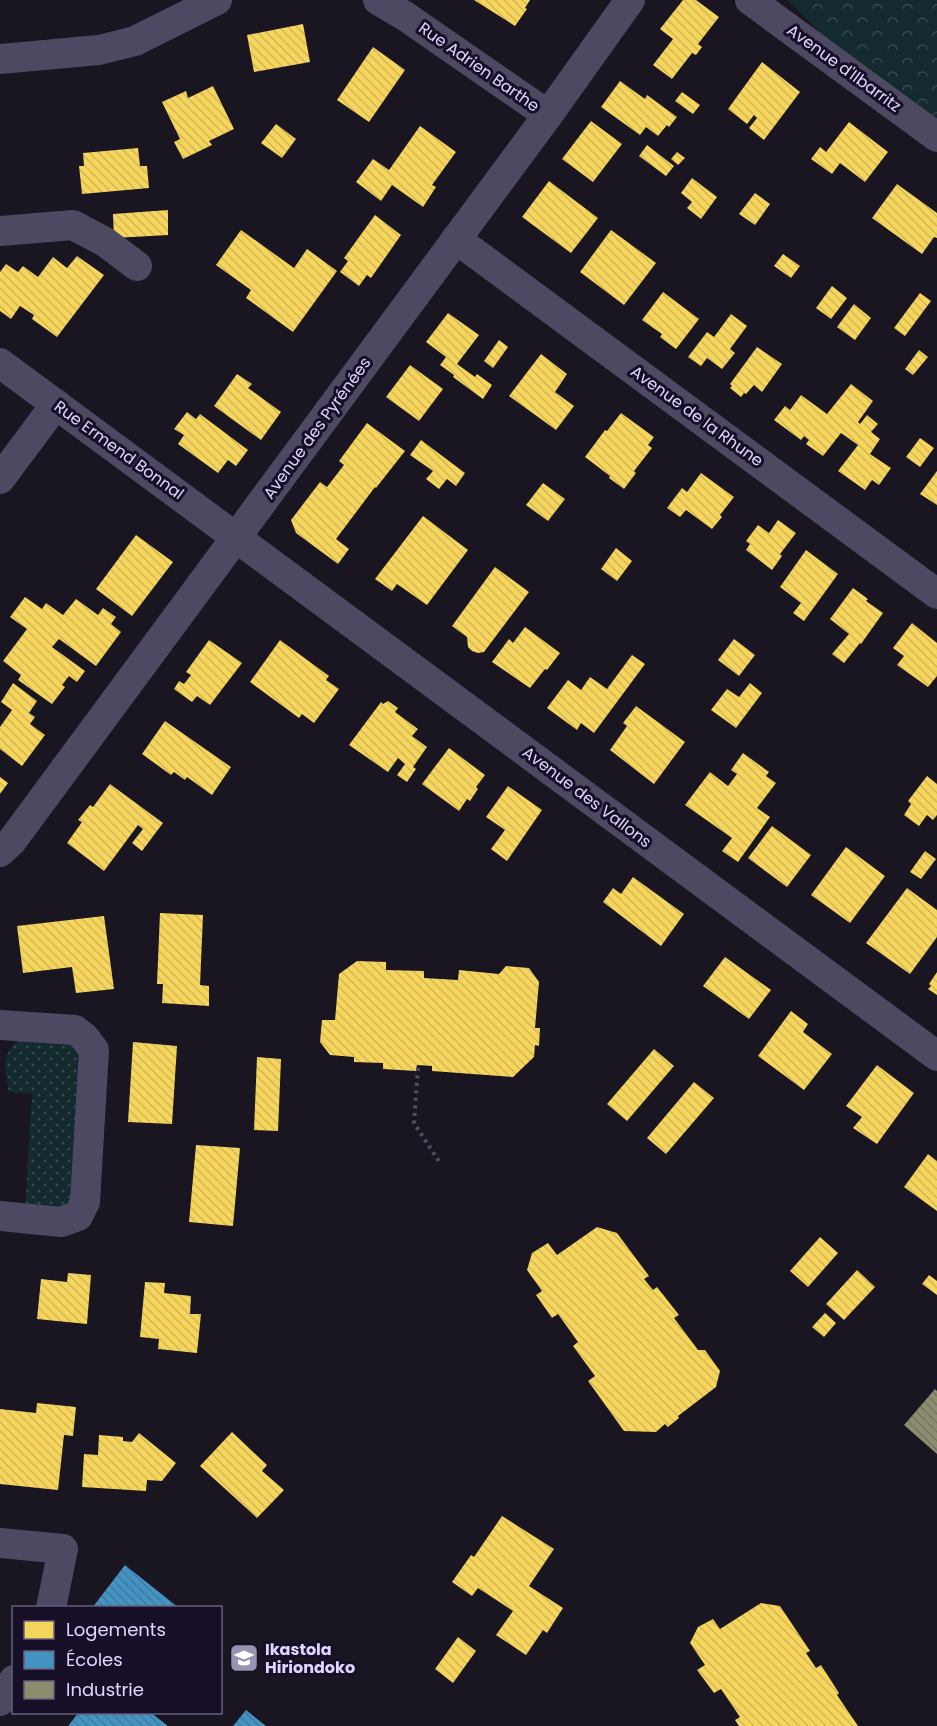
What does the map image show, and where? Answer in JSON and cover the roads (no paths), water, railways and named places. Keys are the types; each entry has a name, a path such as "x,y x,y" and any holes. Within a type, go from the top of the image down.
{"street":[{"path":"0,59 99,50 135,41 217,0"},
{"name":"Rue Adrien Barthe","path":"378,0 405,16 548,115"},
{"name":"Avenue des Pyrénées","path":"0,852 11,842 237,538 630,0"},
{"name":"Avenue d'Ilbarritz","path":"750,0 937,137"},
{"path":"0,231 73,225 105,242 138,266"},
{"name":"Avenue de la Rhune","path":"456,239 937,594"},
{"name":"Rue Ermend Bonnal","path":"0,363 237,538"},
{"path":"0,478 56,404"},
{"name":"Avenue des Vallons","path":"237,538 937,1056"},
{"path":"0,1024 75,1030 94,1050 85,1202 78,1216 61,1222 0,1216"},
{"path":"0,1543 63,1549 51,1606"},
{"path":"0,1701 12,1683"}],"place":[{"name":"Ikastola Hiriondoko","path":"244,1658"}]}
